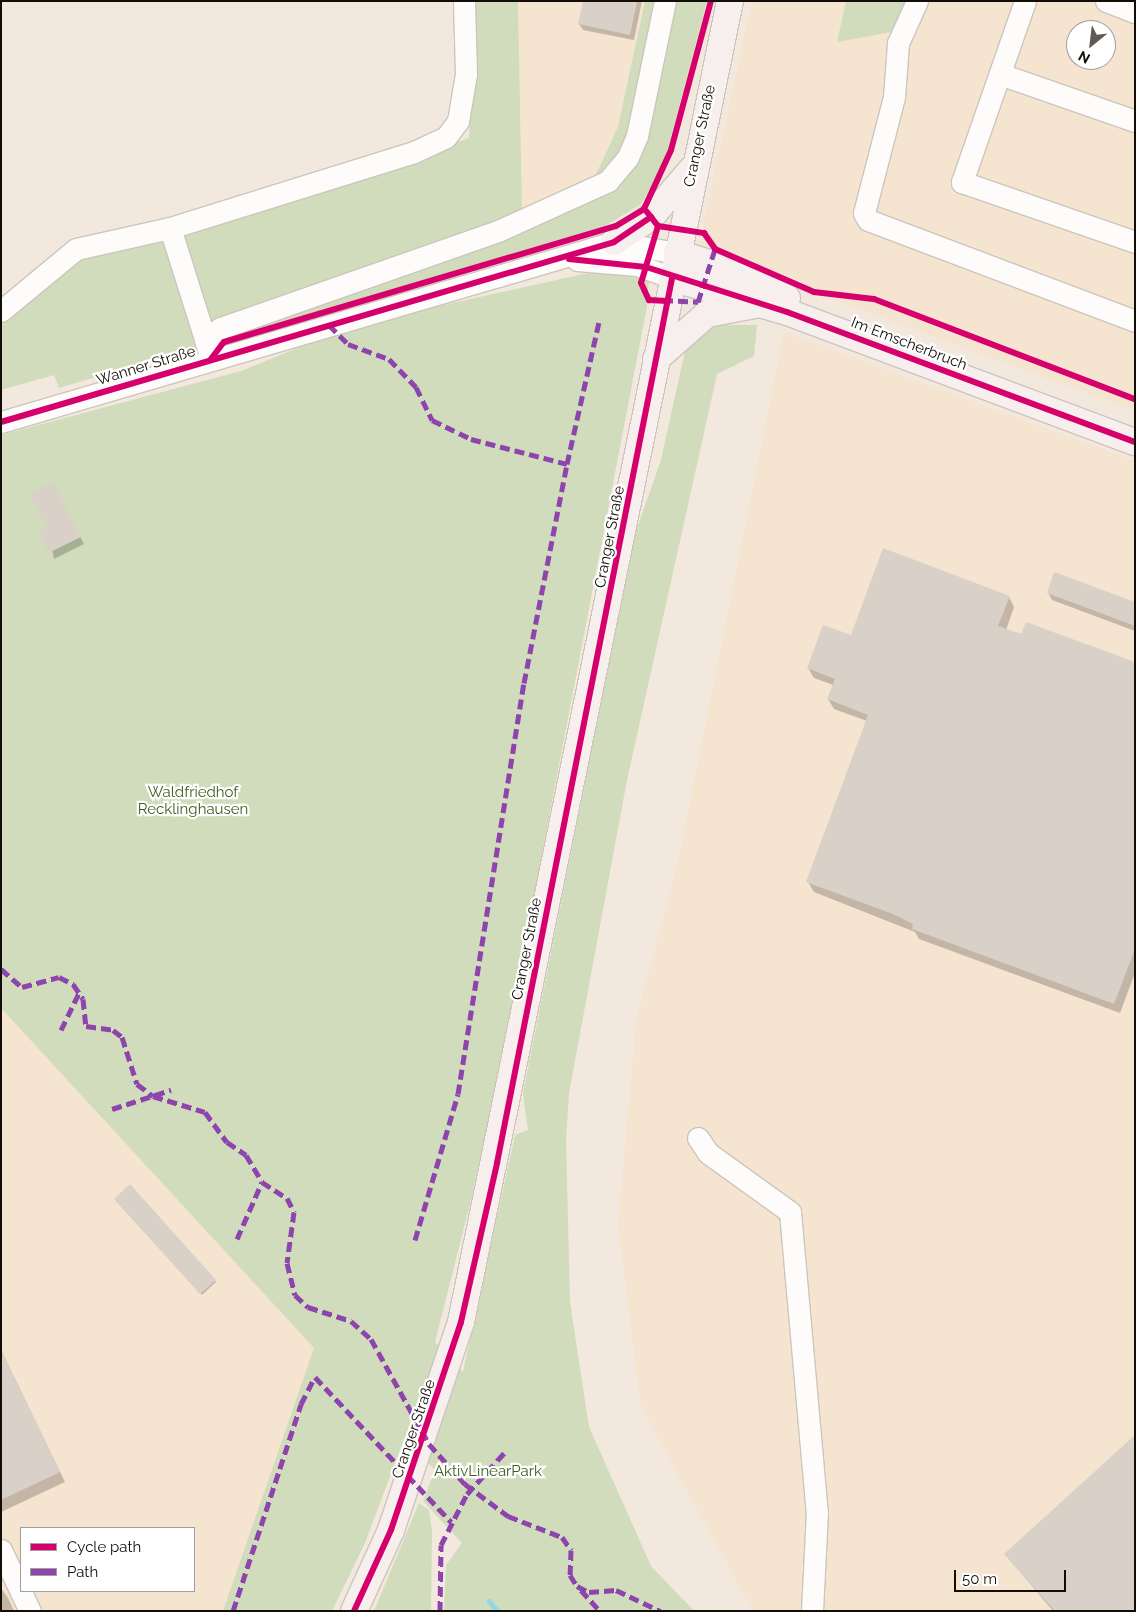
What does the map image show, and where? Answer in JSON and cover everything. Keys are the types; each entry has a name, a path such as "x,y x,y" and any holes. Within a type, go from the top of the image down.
{"main road":[{"name":"Cranger Straße","path":"354,1611 392,1530 461,1322 499,1153 693,168 730,1"},
{"path":"614,242 651,217 693,168"},
{"name":"Im Emscherbruch","path":"674,266 1135,428"},
{"path":"656,359 707,314 776,301"},
{"name":"Im Emscherbruch","path":"776,301 1135,442"}],"street":[{"path":"1,311 76,249 170,228 414,152 446,137 458,121 466,74 464,1"},
{"path":"208,349 220,328 498,231 608,181 628,156 637,136 665,1"},
{"path":"917,1 898,43 894,96 864,213 868,220 1135,321"},
{"path":"1026,1 962,182 1135,242"},
{"path":"1106,1 1135,12"},
{"path":"1000,74 1135,121"},
{"path":"170,228 208,349"},
{"name":"Wanner Straße","path":"1,422 208,349 557,259 614,242 674,266"},
{"name":"Wanner Straße","path":"557,259 674,266"},
{"path":"698,1138 708,1153 790,1212 817,1512 812,1611"},
{"path":"1,1550 20,1590"},
{"path":"21,1592 30,1611"}],"shaded area":[{"path":"518,1 645,1 618,127 591,185 522,213"},
{"path":"752,1 846,1 837,41 891,32 905,1 1135,1 1135,411 698,250"},
{"path":"784,332 1135,461 1135,1611 753,1611 641,1407 618,1226 636,1023 681,846"},
{"path":"1,1008 314,1348 223,1611 1,1611"}],"green space":[{"path":"474,1 518,1 522,213 591,185 618,127 645,1 707,1 668,148 659,175 640,205 605,226 59,388 54,375 1,390 1,317 81,254 389,167 469,138"},
{"path":"846,1 905,1 891,32 837,42"},
{"path":"597,271 649,280 647,306 515,995 472,1196 435,1342 463,1372 515,1135 528,1130 523,1093 635,534 661,460 687,342 702,329 717,325 757,325 754,356 717,374 627,780 569,1093 566,1140 570,1302 589,1427 651,1566 694,1611 444,1611 446,1565 462,1543 423,1501 435,1470 404,1439 365,1543 332,1611 223,1611 314,1348 1,1008 1,435 241,371 310,343 430,308"},
{"path":"419,1503 429,1510 432,1531 431,1611 374,1611"}],"building":[{"path":"583,1 637,1 630,35 578,24"},
{"path":"53,482 81,537 48,553 38,532 47,528 30,494"},
{"path":"883,548 1010,596 998,626 1021,634 1026,622 1135,662 1135,949 1114,1004 912,929 913,924 893,914 806,882 868,715 827,699 835,679 807,668 823,625 851,635"},
{"path":"1054,572 1135,602 1135,626 1047,593"},
{"path":"130,1184 216,1280 200,1294 114,1199"},
{"path":"1,1349 60,1472 1,1500"},
{"path":"1135,1435 1135,1611 1055,1611 1004,1554"}],"waterway":[{"path":"489,1601 498,1611"}],"marked path":[{"path":"663,300 698,302 715,249"},
{"path":"329,325 348,344 389,359 416,387 432,420 471,439 567,464 600,318"},
{"path":"415,1240 458,1094 524,683 567,464"},
{"path":"1,969 22,987 59,977 73,984 83,999 86,1026 113,1030 122,1037 137,1084 153,1096 205,1112 227,1142 246,1155 262,1182 287,1198 294,1212 287,1263 295,1295 308,1307 351,1321 371,1339 429,1444 465,1484 508,1516 562,1537 571,1550 570,1575 577,1586 589,1592 616,1590 660,1611"},
{"path":"61,1030 79,993"},
{"path":"112,1109 171,1090"},
{"path":"237,1239 262,1182"},
{"path":"233,1611 301,1404 315,1377 451,1522"},
{"path":"440,1611 441,1545 467,1494 505,1452"},
{"path":"581,1590 600,1611"}],"cycle path":[{"path":"211,359 224,342 616,226 644,209 671,150 711,1"},
{"path":"647,212 658,226 704,233 715,249 814,292 874,299 1135,399"},
{"path":"1,422 614,242 651,217"},
{"path":"658,226 641,283 649,300 667,301"},
{"path":"569,259 646,267 787,312 1135,442"},
{"path":"354,1611 391,1530 461,1322 497,1163 672,278"}],"park label":[{"name":"Waldfriedhof Recklinghausen","path":"193,800"},
{"name":"AktivLinearPark","path":"488,1472"}]}
